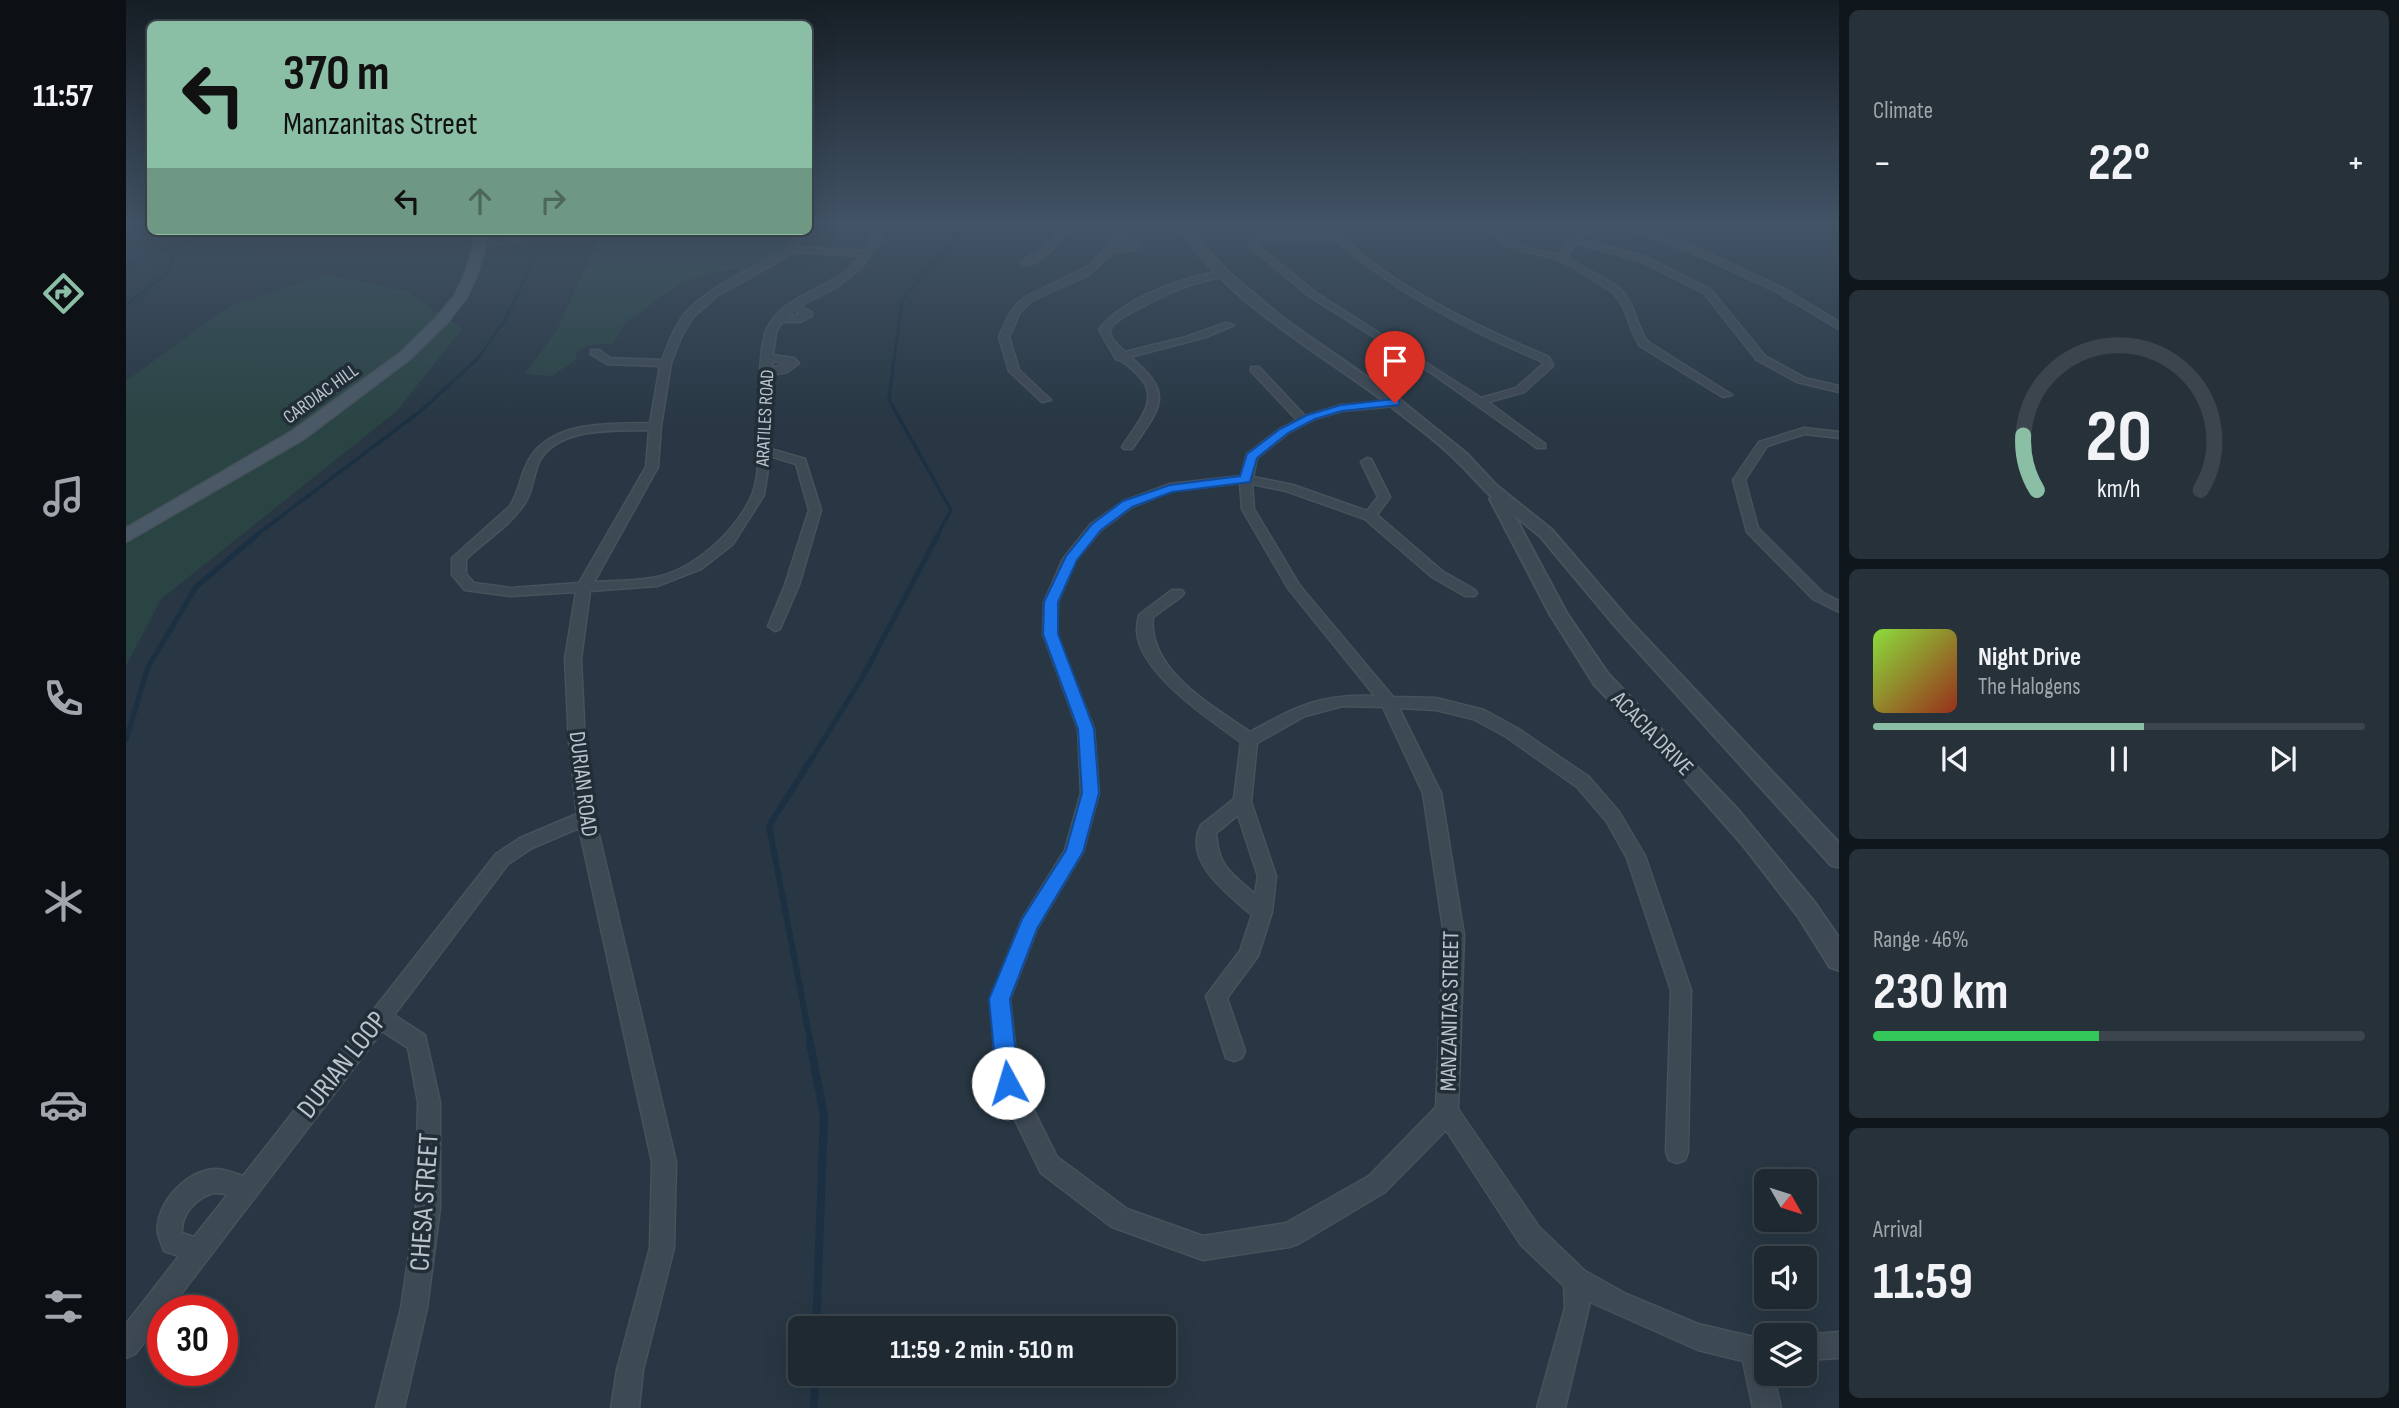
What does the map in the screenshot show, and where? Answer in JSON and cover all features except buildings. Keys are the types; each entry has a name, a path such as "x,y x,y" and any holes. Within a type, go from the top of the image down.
{"main road":[{"name":"CARDIAC HILL","path":"126,536 298,435 405,356 442,320 464,288"}],"street":[{"name":"DURIAN ROAD","path":"625,1408 630,1370 662,1248 664,1162 586,818 577,742 573,659 584,587 652,467 654,426 666,363 677,335 690,314 725,288"},
{"name":"ARATILES ROAD","path":"654,426 594,429 570,433 559,438 537,456 518,504 459,558 459,575 470,587 511,592 657,582 696,566 728,541 758,495 765,451 766,372 771,331 793,306 829,288"},
{"path":"1046,400 1014,371 1004,337 1021,304 1050,288"},
{"path":"1128,447 1155,400 1153,385 1137,366 1121,357 1106,339 1104,330 1110,320 1167,288"},
{"name":"ACACIA DRIVE","path":"1240,288 1281,322 1395,403 1462,457 1492,489 1546,533 1623,624 1839,858"},
{"path":"1301,288 1423,363 1541,446"},
{"path":"1407,288 1459,321 1545,359 1548,365 1520,390 1477,402"},
{"path":"1611,288 1623,297 1635,335 1644,344 1727,394"},
{"path":"1701,288 1707,291 1761,358 1801,380 1839,389"},
{"path":"1774,288 1839,326"},
{"path":"779,319 800,319 809,314 793,306"},
{"path":"1121,357 1169,342 1205,336 1229,325"},
{"path":"595,352 607,361 666,363"},
{"path":"766,372 783,370 794,363 767,357"},
{"path":"1255,369 1304,421"},
{"path":"1246,479 1251,457 1284,431 1341,408 1395,403"},
{"path":"1839,435 1804,431 1763,444 1739,480 1752,529 1818,596 1839,607"},
{"path":"765,451 801,462 815,510 792,585 775,626"},
{"path":"1367,462 1384,497 1370,516"},
{"path":"1447,1112 1377,1184 1289,1235 1203,1248 1120,1219 1049,1165 1008,1083 1000,999 1029,925 1074,852 1090,793 1086,729 1050,634 1051,602 1070,559 1096,527 1128,504 1170,488 1246,479 1289,488 1370,516 1437,574 1470,593"},
{"name":"MANZANITAS STREET","path":"1246,479 1248,509 1295,588 1388,701 1432,793 1454,935 1447,1112 1530,1236 1576,1280 1617,1303 1698,1337 1754,1348"},
{"name":"ACACIA DRIVE","path":"1492,489 1565,626 1602,680 1690,771 1766,857 1807,907 1839,959"},
{"path":"1177,593 1146,615 1145,635 1159,661 1184,693 1249,740"},
{"path":"1249,740 1289,718 1343,700 1436,704 1478,714 1511,732 1583,782 1613,817 1636,856 1681,990 1677,1152"},
{"path":"1234,1051 1216,996 1248,956 1262,912 1267,876 1242,802 1249,740"},
{"path":"1242,802 1207,830 1208,856 1224,879 1262,912"},
{"name":"DURIAN LOOP","path":"126,1345 502,859 526,843 586,818"},
{"name":"CHESA STREET","path":"378,1017 418,1042 429,1102 428,1208 414,1307 390,1408"},
{"path":"198,1251 173,1242 168,1233 169,1222 175,1209 191,1192 210,1182 222,1181 245,1188"},
{"path":"1551,1408 1578,1308 1576,1280"},
{"path":"1817,1346 1839,1345"},
{"path":"1764,1386 1767,1408"}],"green space":[{"path":"286,288 390,288 406,291 462,329 397,411 161,599 126,666 126,381 231,305"},
{"path":"576,288 674,288 625,323 613,344 584,347 576,353 577,359 552,376 525,374 557,330"}],"waterway":[{"path":"126,305 148,288"},
{"path":"476,361 505,320 521,288"},
{"path":"894,361 902,300 912,288"},
{"path":"255,536 422,410 477,359"},
{"path":"894,359 889,400 951,510 937,536"},
{"path":"126,740 148,667 196,587 257,535"},
{"path":"811,760 862,678 938,535"},
{"path":"811,1045 769,826 812,758"},
{"path":"810,1043 824,1116 816,1316"},
{"path":"814,1408 815,1386"}],"route":[{"path":"1008,1083 1000,999 1029,925 1074,852 1090,793 1086,729 1050,634 1051,602 1070,559 1096,527 1128,504 1170,488 1246,479 1251,457 1284,431 1311,417 1341,408 1395,403"}]}
